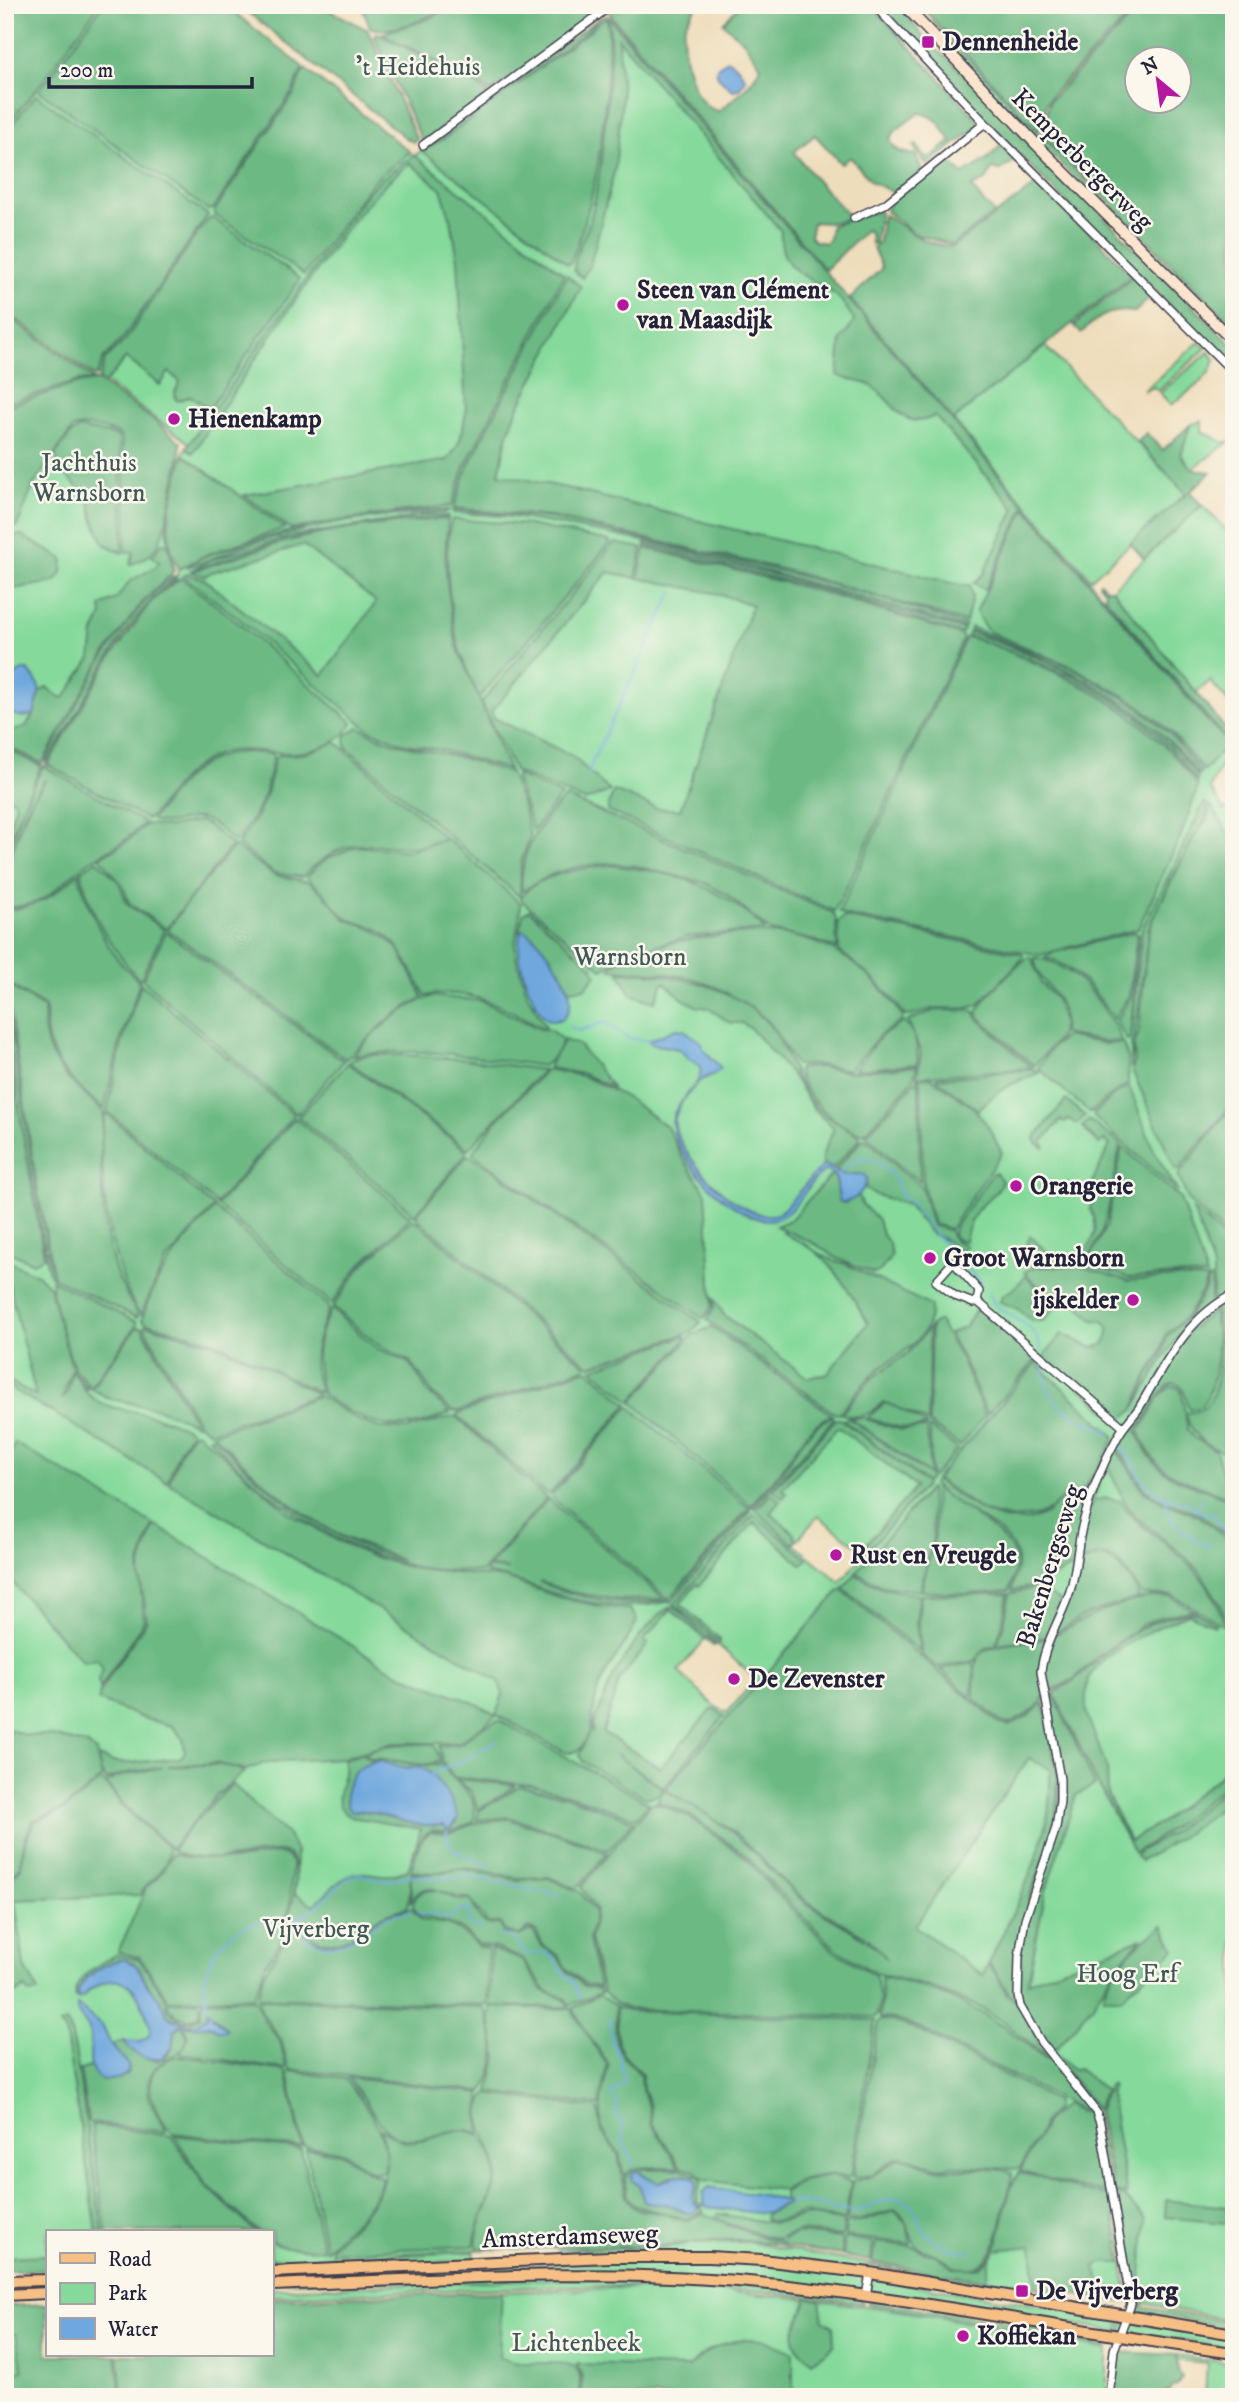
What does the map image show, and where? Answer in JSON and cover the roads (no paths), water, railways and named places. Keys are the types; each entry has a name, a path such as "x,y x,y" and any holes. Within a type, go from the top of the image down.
{"main road":[{"name":"Kemperbergerweg","path":"904,5 1020,128 1234,342"},
{"name":"Amsterdamseweg","path":"273,2272 660,2256 762,2260 870,2273 1234,2334"},
{"name":"Amsterdamseweg","path":"273,2285 620,2276 735,2281 866,2296 1234,2353"},
{"path":"5,2281 46,2280"},
{"path":"5,2295 46,2293"}],"street":[{"name":"Kemperbergerweg","path":"874,5 985,123 1234,373"},
{"path":"423,145 609,8"},
{"name":"Kemperbergerweg","path":"854,218 885,204 985,123"},
{"path":"953,1262 979,1291 977,1301 973,1303 965,1300 936,1281 953,1262"},
{"name":"Bakenbergseweg","path":"1109,2397 1114,2350 1130,2301 1098,2117 1041,2042 1020,2006 1018,1996 1019,1957 1025,1919 1056,1828 1060,1801 1060,1779 1041,1672 1043,1657 1070,1590 1088,1508 1123,1427 1138,1410 1171,1352 1187,1331 1212,1307 1234,1294"},
{"path":"977,1301 1123,1427"},
{"path":"866,2296 870,2273"}],"water":[{"path":"728,60 737,66 746,79 739,89 732,90 718,77 718,66"},
{"path":"22,670 28,670 37,681 39,690 34,714 22,717 14,715 5,707 5,682"},
{"path":"522,930 529,933 545,949 565,981 570,1001 563,1019 553,1021 545,1018 534,1000 521,963 519,939"},
{"path":"676,1029 684,1030 701,1042 704,1050 721,1068 715,1074 695,1085 699,1079 700,1066 679,1049 648,1041"},
{"path":"684,1099 675,1118 676,1131 684,1148 713,1184 749,1210 766,1215 781,1212 823,1165 842,1174 862,1174 867,1178 864,1187 854,1198 840,1202 836,1179 826,1170 784,1215 776,1219 761,1219 744,1212 725,1201 708,1185 681,1149 674,1132 673,1117 676,1110"},
{"path":"380,1761 406,1769 420,1767 432,1774 451,1799 459,1818 448,1830 444,1825 416,1824 348,1809 346,1791 352,1777 363,1766"},
{"path":"118,1960 126,1960 136,1965 172,2019 189,2025 196,2024 207,2017 208,2010 226,2031 219,2031 210,2025 196,2027 180,2025 174,2030 172,2048 162,2058 145,2058 131,2050 124,2041 140,2042 148,2037 151,2029 140,2000 129,1985 112,1981 100,1984 82,1998 76,1996 93,1973"},
{"path":"77,2005 103,2027 111,2045 128,2064 128,2072 121,2078 103,2081 92,2070 89,2029 78,2012"},
{"path":"637,2171 658,2183 677,2175 694,2177 697,2183 692,2198 697,2207 703,2204 703,2193 709,2187 769,2196 789,2203 769,2212 758,2213 704,2205 692,2213 686,2213 666,2204 644,2202 640,2186 631,2180 632,2173"}],"waterway":[{"path":"590,774 590,767 673,591"},
{"path":"570,1027 579,1031 605,1022 628,1038 650,1041"},
{"path":"839,1174 859,1158 879,1162 893,1176 902,1197 913,1206 937,1237 955,1252"},
{"path":"961,1258 969,1271 982,1282"},
{"path":"988,1292 1001,1309 1031,1330 1041,1350"},
{"path":"1044,1365 1044,1376 1056,1402 1080,1420 1104,1429 1110,1435"},
{"path":"1119,1444 1132,1460 1140,1478 1152,1490 1190,1504 1202,1513 1212,1513 1228,1536 1234,1537"},
{"path":"1167,1500 1166,1508 1174,1523 1188,1535 1210,1547"},
{"path":"1195,1508 1204,1500"},
{"path":"1224,1530 1234,1523"},
{"path":"432,1774 465,1760 497,1740"},
{"path":"447,1831 447,1838 455,1849 491,1866"},
{"path":"288,1922 307,1914 346,1879 360,1874 385,1881 414,1875 435,1879 468,1876 562,1896"},
{"path":"418,1911 421,1915 437,1913 448,1919 461,1909 470,1909 470,1926 482,1928"},
{"path":"296,1931 316,1942 331,1945 345,1943 381,1920 395,1914 412,1912"},
{"path":"208,2009 206,1972 223,1942 236,1931 252,1924 270,1921 289,1923"},
{"path":"499,1935 512,1937 526,1954 548,1953 562,1972 574,1982 580,1998"},
{"path":"610,2020 612,2044 618,2053 625,2082 611,2093 623,2126 622,2137 633,2164"},
{"path":"789,2203 807,2203 851,2211 889,2199 901,2199 913,2208 924,2230 933,2240 952,2249 972,2251"}],"place":[{"name":"Dennenheide","path":"928,42"},
{"name":"Steen van Clément van Maasdijk","path":"623,305"},
{"name":"Hienenkamp","path":"174,419"},
{"name":"Orangerie","path":"1016,1186"},
{"name":"Groot Warnsborn","path":"930,1258"},
{"name":"ijskelder","path":"1133,1300"},
{"name":"Rust en Vreugde","path":"836,1555"},
{"name":"De Zevenster","path":"734,1679"},
{"name":"De Vijverberg","path":"1022,2291"},
{"name":"Koffiekan","path":"963,2336"}],"park label":[{"name":"'t Heidehuis","path":"418,67"},
{"name":"Jachthuis Warnsborn","path":"89,478"},
{"name":"Warnsborn","path":"630,957"},
{"name":"Vijverberg","path":"316,1929"},
{"name":"Hoog Erf","path":"1127,1974"},
{"name":"Lichtenbeek","path":"576,2343"}]}
